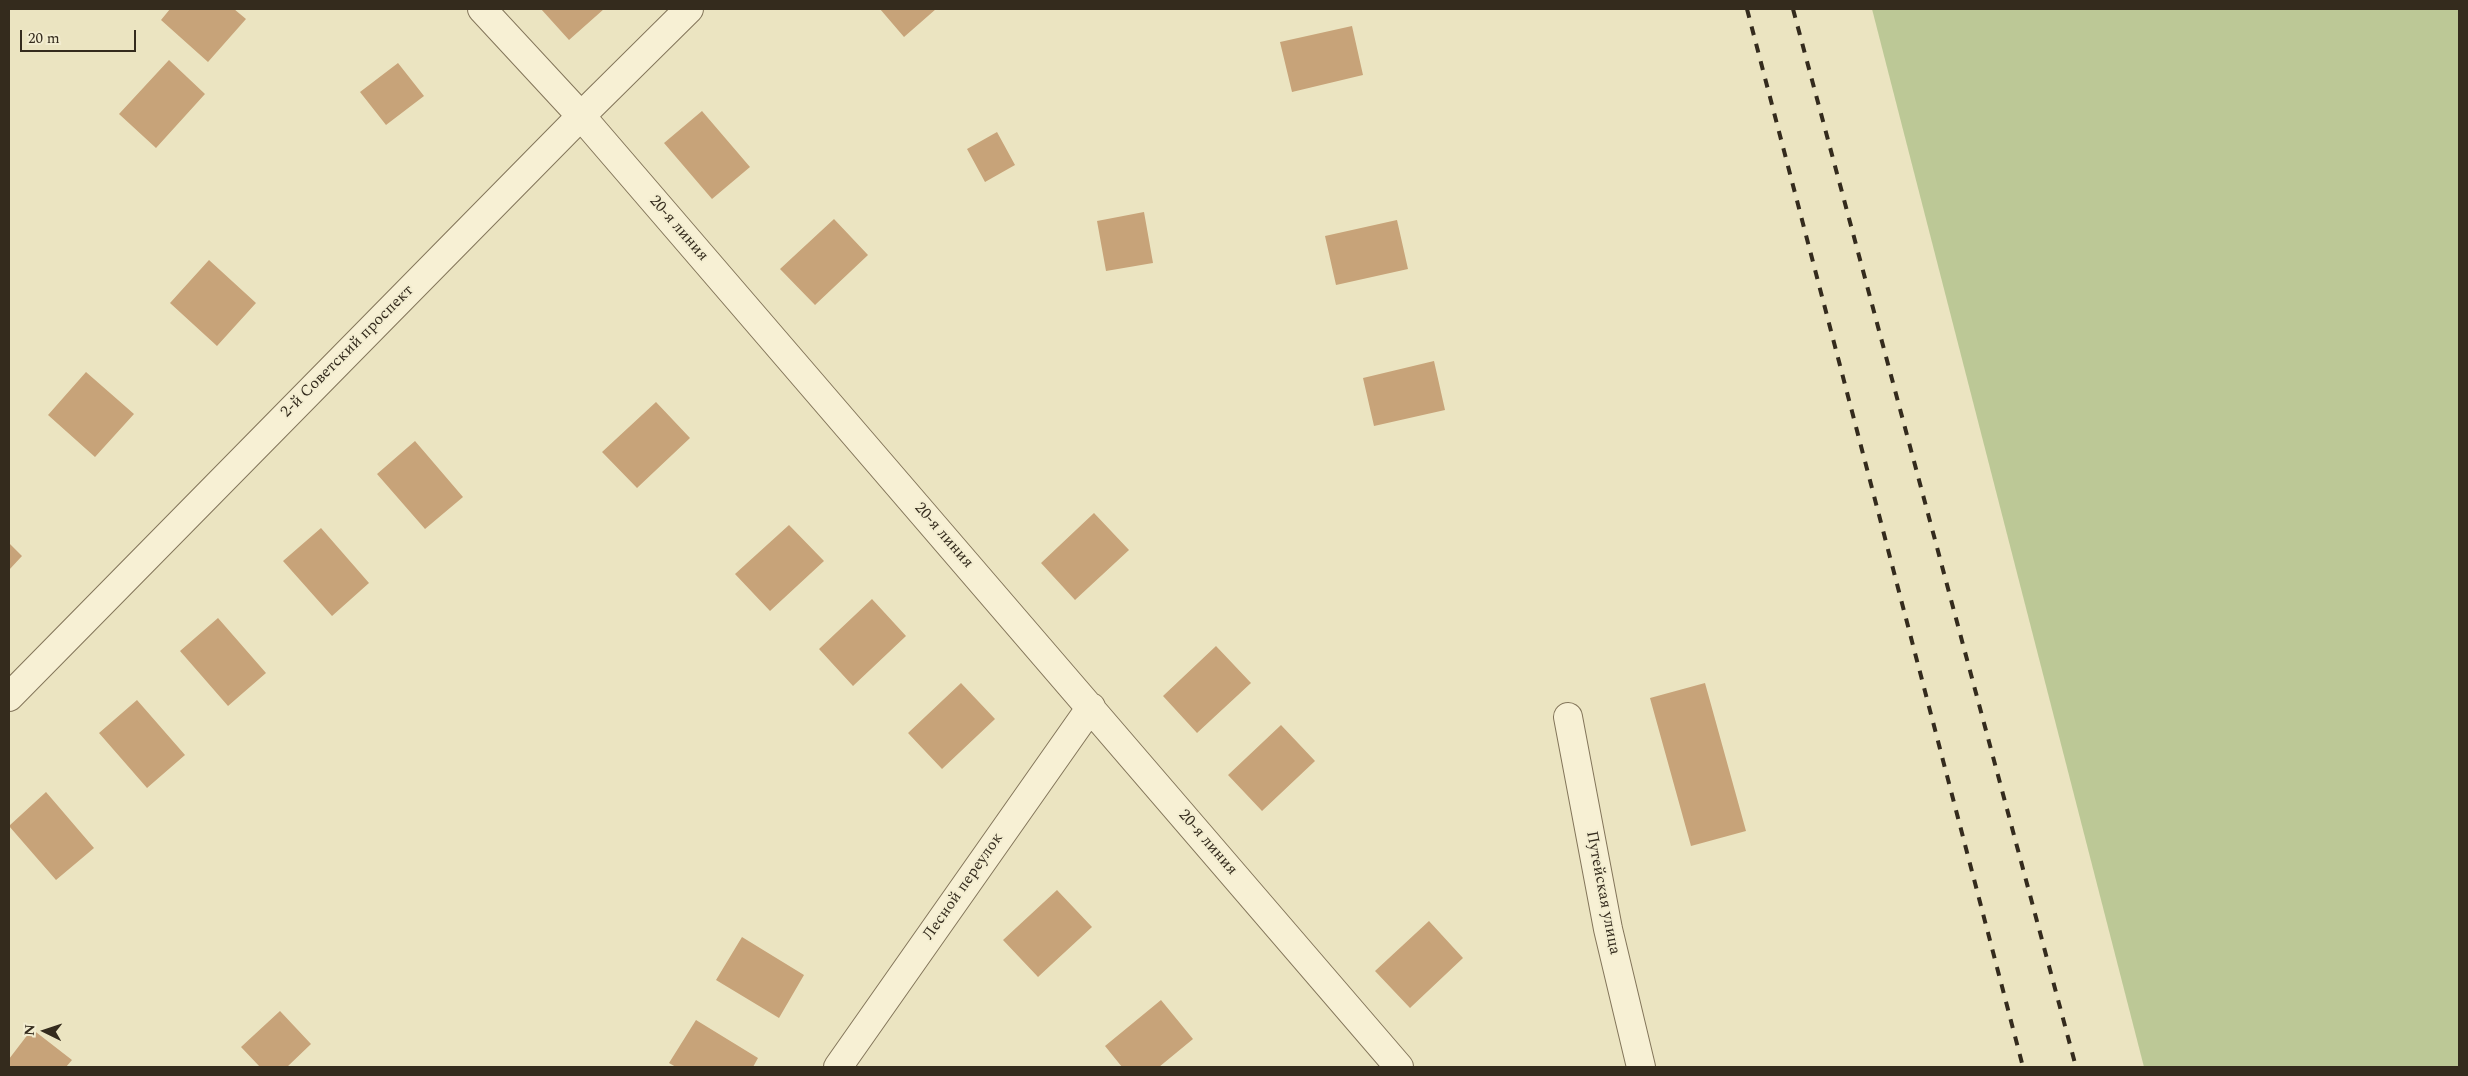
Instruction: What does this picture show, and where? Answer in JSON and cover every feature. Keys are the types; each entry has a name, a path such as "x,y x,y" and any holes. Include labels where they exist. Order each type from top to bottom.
{"street":[{"name":"20-я линия","path":"482,9 581,116 1091,707 1398,1067"},
{"name":"2-й Советский проспект","path":"9,697 581,116 689,9"},
{"name":"Лесной переулок","path":"838,1067 1091,707"},
{"name":"Путейская улица","path":"1568,717 1608,929 1641,1067"}],"green space":[{"path":"1872,9 2459,9 2459,1067 2144,1067"}],"building":[{"path":"170,9 234,9 246,19 208,62 161,20"},
{"path":"541,9 604,9 569,40"},
{"path":"880,9 936,9 904,37"},
{"path":"1352,26 1363,75 1292,92 1280,42"},
{"path":"169,60 205,94 156,148 119,114"},
{"path":"398,63 424,96 386,125 360,92"},
{"path":"702,111 750,167 712,199 664,143"},
{"path":"997,132 1015,165 985,182 967,149"},
{"path":"1144,212 1153,263 1106,271 1097,221"},
{"path":"834,219 868,255 815,305 780,269"},
{"path":"1397,220 1408,269 1336,285 1325,236"},
{"path":"209,260 256,303 217,346 170,303"},
{"path":"1434,361 1445,410 1374,426 1363,378"},
{"path":"86,372 134,414 95,457 48,415"},
{"path":"656,402 690,438 637,488 602,452"},
{"path":"415,441 463,497 425,529 377,474"},
{"path":"1094,513 1129,550 1075,600 1041,563"},
{"path":"789,525 824,561 770,611 735,574"},
{"path":"321,528 369,583 332,616 283,561"},
{"path":"9,543 22,556 9,570"},
{"path":"872,599 906,636 853,686 819,649"},
{"path":"218,618 266,673 228,706 180,651"},
{"path":"1216,646 1251,683 1197,733 1163,696"},
{"path":"961,683 995,719 942,769 908,733"},
{"path":"1705,683 1746,831 1691,846 1650,698"},
{"path":"137,700 185,755 147,788 99,733"},
{"path":"1281,725 1315,761 1262,811 1228,775"},
{"path":"46,792 94,848 56,880 9,826"},
{"path":"1057,890 1092,927 1038,977 1003,940"},
{"path":"1429,921 1463,958 1410,1008 1375,971"},
{"path":"742,937 804,975 779,1018 716,980"},
{"path":"1161,1000 1193,1039 1159,1067 1122,1067 1105,1046"},
{"path":"280,1011 311,1044 287,1067 260,1067 241,1047"},
{"path":"696,1020 758,1058 753,1067 676,1067 669,1063"},
{"path":"32,1029 72,1060 66,1067 9,1067 9,1059"}],"railway":[{"path":"1747,9 2023,1067"},
{"path":"1793,9 2076,1067"}]}
